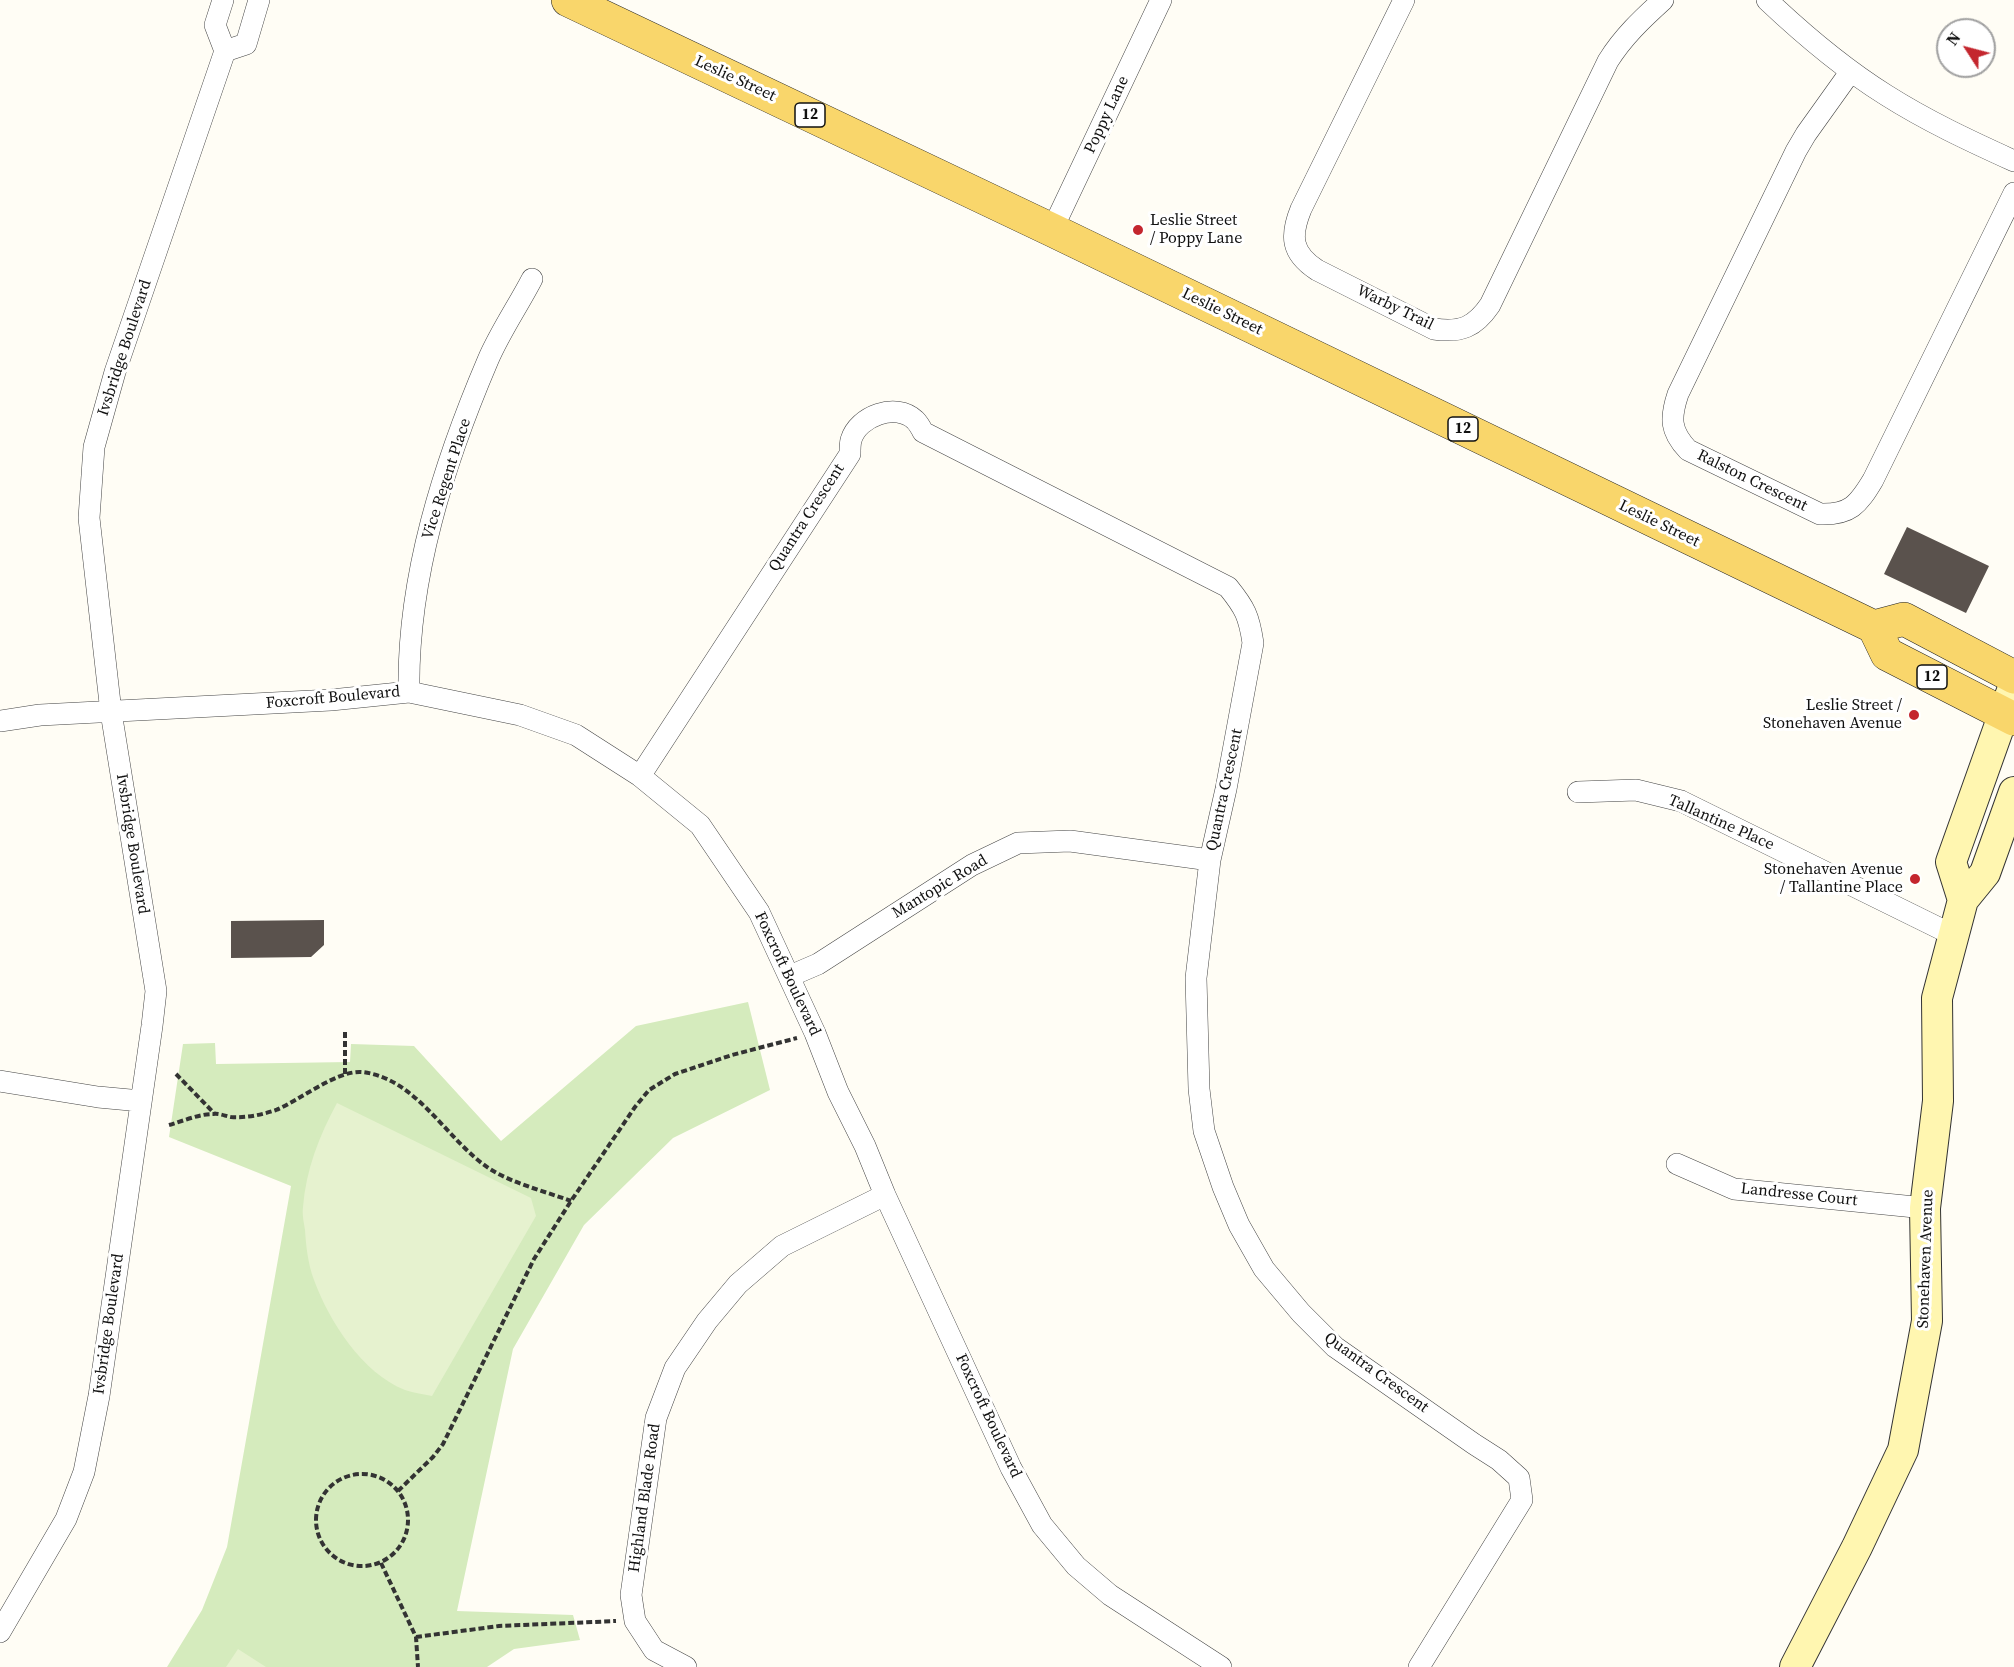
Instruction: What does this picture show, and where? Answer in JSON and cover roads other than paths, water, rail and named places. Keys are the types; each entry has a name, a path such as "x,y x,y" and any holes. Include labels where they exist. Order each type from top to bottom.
{"main road":[{"name":"Leslie Street","path":"568,0 1052,230 1874,627"},
{"name":"12","path":"2011,706 1887,654 1874,627 1904,619 2014,677"}],"street":[{"path":"223,0 215,25 225,51 246,44 259,0"},
{"name":"Poppy Lane","path":"1052,230 1161,0"},
{"name":"Warby Trail","path":"1404,0 1300,209 1293,238 1298,252 1306,263 1317,270 1434,329 1445,331 1470,326 1481,318 1495,294 1608,61 1632,29 1663,0"},
{"path":"1767,0 1813,43 1886,95 1962,137 2014,162"},
{"name":"Ivsbridge Boulevard","path":"0,1632 66,1519 84,1472 99,1396 156,991 111,712 90,518 94,447 115,372 225,51"},
{"name":"Ralston Crescent","path":"1851,71 1796,151 1678,394 1674,408 1674,430 1679,441 1688,450 1820,514 1835,515 1850,510 1862,499 1873,480 2014,193"},
{"name":"Vice Regent Place","path":"409,692 408,653 420,568 445,474 489,358 532,279"},
{"name":"Quantra Crescent","path":"640,776 850,454 851,440 858,428 869,418 884,413 899,413 914,419 923,432 1228,587 1243,606 1250,622 1253,643 1226,789 1210,860 1196,978 1199,1089 1204,1131 1239,1225 1264,1269 1301,1313 1335,1347 1500,1460 1519,1478 1522,1500 1419,1667"},
{"name":"Foxcroft Boulevard","path":"0,721 40,715 331,700 409,692 520,715 576,735 640,776 700,825 759,912 790,976 838,1092 865,1146 885,1195 1011,1468 1042,1525 1076,1566 1110,1595 1221,1667"},
{"path":"1963,900 1951,862 2011,706"},
{"name":"Tallantine Place","path":"1578,792 1636,790 1681,801 1953,935"},
{"name":"Stonehaven Avenue","path":"1802,1664 1903,1450 1927,1320 1925,1208 1938,1101 1937,998 1963,900 1985,873 2014,792"},
{"name":"Mantopic Road","path":"790,976 818,964 972,865 1018,843 1070,841 1210,860"},
{"path":"0,1081 98,1097 141,1101"},
{"name":"Landresse Court","path":"1677,1164 1734,1189 1925,1208"},
{"name":"Highland Blade Road","path":"686,1667 654,1650 635,1621 631,1595 656,1418 675,1368 707,1321 738,1284 782,1246 885,1195"}],"place":[{"name":"Leslie Street / Poppy Lane","path":"1138,230"},
{"name":"Leslie Street / Stonehaven Avenue","path":"1914,715"},
{"name":"Stonehaven Avenue / Tallantine Place","path":"1915,879"}]}
